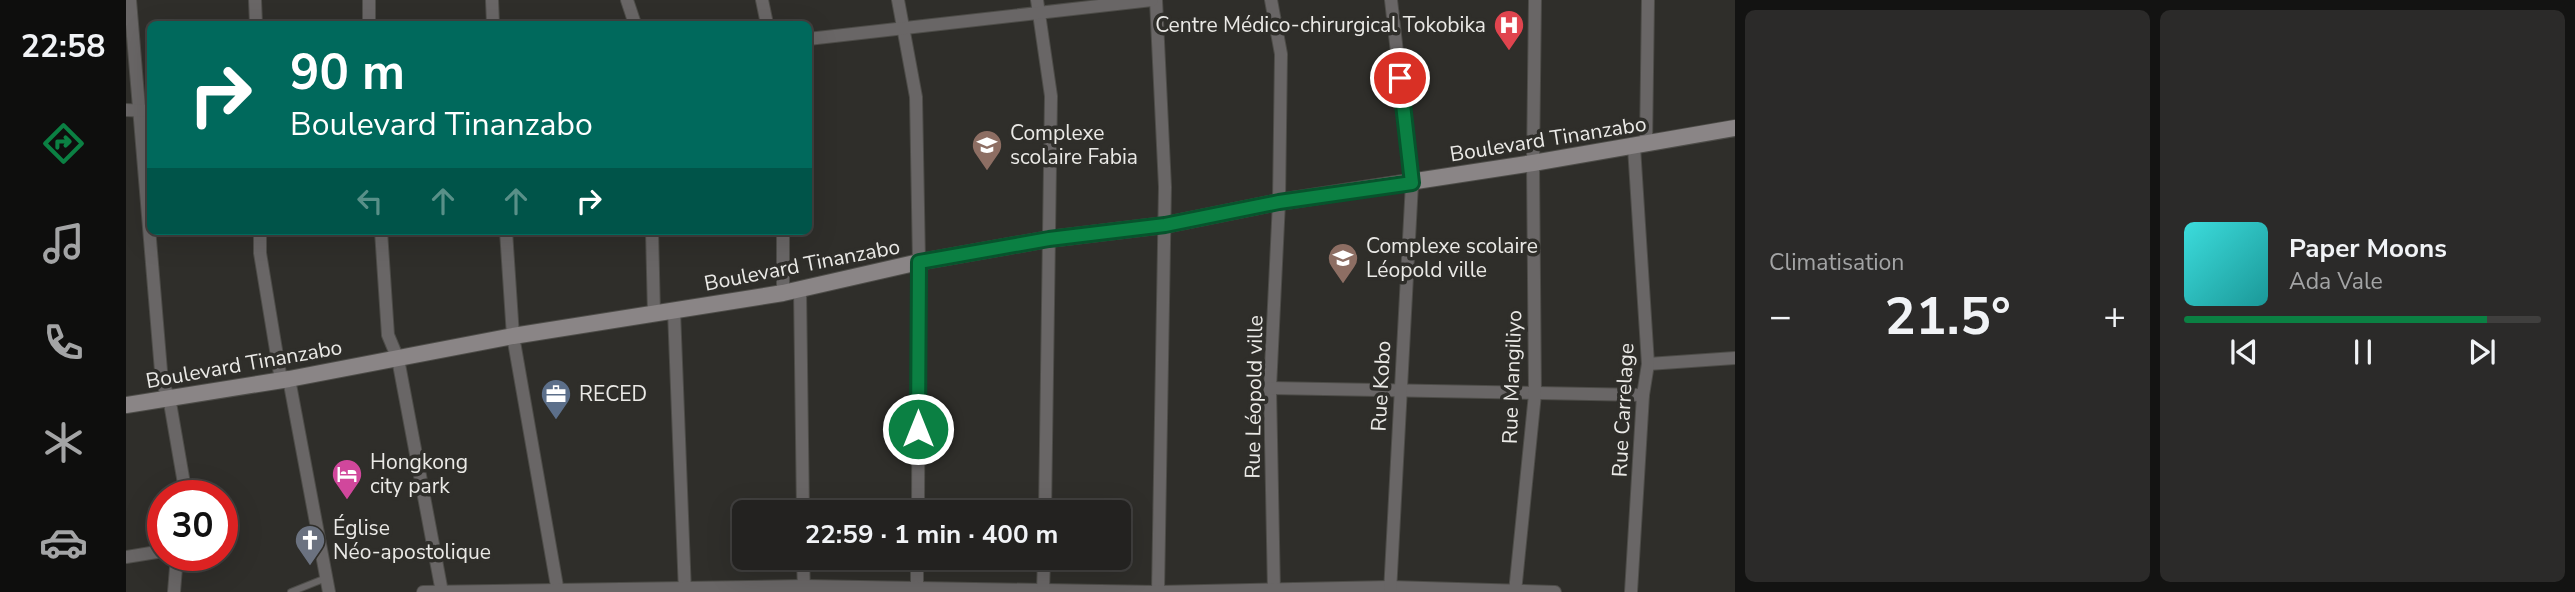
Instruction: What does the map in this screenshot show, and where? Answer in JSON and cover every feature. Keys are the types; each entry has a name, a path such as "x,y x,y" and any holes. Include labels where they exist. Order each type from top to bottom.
{"street":[{"path":"130,0 147,212"},
{"path":"255,0 256,21"},
{"path":"369,0 369,21"},
{"path":"492,0 493,21"},
{"path":"627,0 634,21"},
{"path":"762,0 766,21"},
{"path":"898,0 916,97 919,262 918,500"},
{"path":"812,38 1038,6 1154,0 1165,225 1158,592"},
{"name":"Rue Léopold ville","path":"1272,0 1281,54 1279,202 1270,388 1274,592"},
{"name":"Rue Kobo","path":"1390,590 1412,183 1391,0"},
{"name":"Rue Mangiliyo","path":"1515,591 1535,394 1535,0"},
{"name":"Rue Carrelage","path":"1631,592 1643,395 1648,364 1640,146 1648,0"},
{"path":"1038,6 1051,96 1045,500"},
{"name":"Boulevard Tinanzabo","path":"126,405 398,359 513,336 783,293 919,262 1049,239 1165,225 1279,202 1640,146 1735,128"},
{"path":"149,235 162,383 169,397 183,480"},
{"path":"260,235 260,253 328,592"},
{"path":"381,235 388,335 398,359 442,591"},
{"path":"506,235 513,336 558,591"},
{"path":"652,235 654,314"},
{"path":"783,235 783,293"},
{"path":"800,289 803,500"},
{"path":"674,311 685,590"},
{"path":"1648,364 1735,358"},
{"path":"1270,388 1643,395"},
{"path":"126,557 147,554"},
{"path":"803,570 804,589"},
{"path":"917,570 917,589"},
{"path":"1043,591 1044,570"},
{"path":"174,592 176,571"},
{"path":"423,592 804,589 1555,592"}],"lane":[{"path":"291,592 326,578"}],"place":[{"name":"Centre Médico-chirurgical Tokobika","path":"1509,52"},
{"name":"Complexe scolaire Fabia","path":"987,172"},
{"name":"Complexe scolaire Léopold ville","path":"1343,285"},
{"name":"RECED","path":"556,421"},
{"name":"Hongkong city park","path":"347,501"},
{"name":"Église Néo-apostolique","path":"310,567"}],"route":[{"path":"918,429 919,262 1049,239 1165,225 1279,202 1412,183 1400,78"}]}
